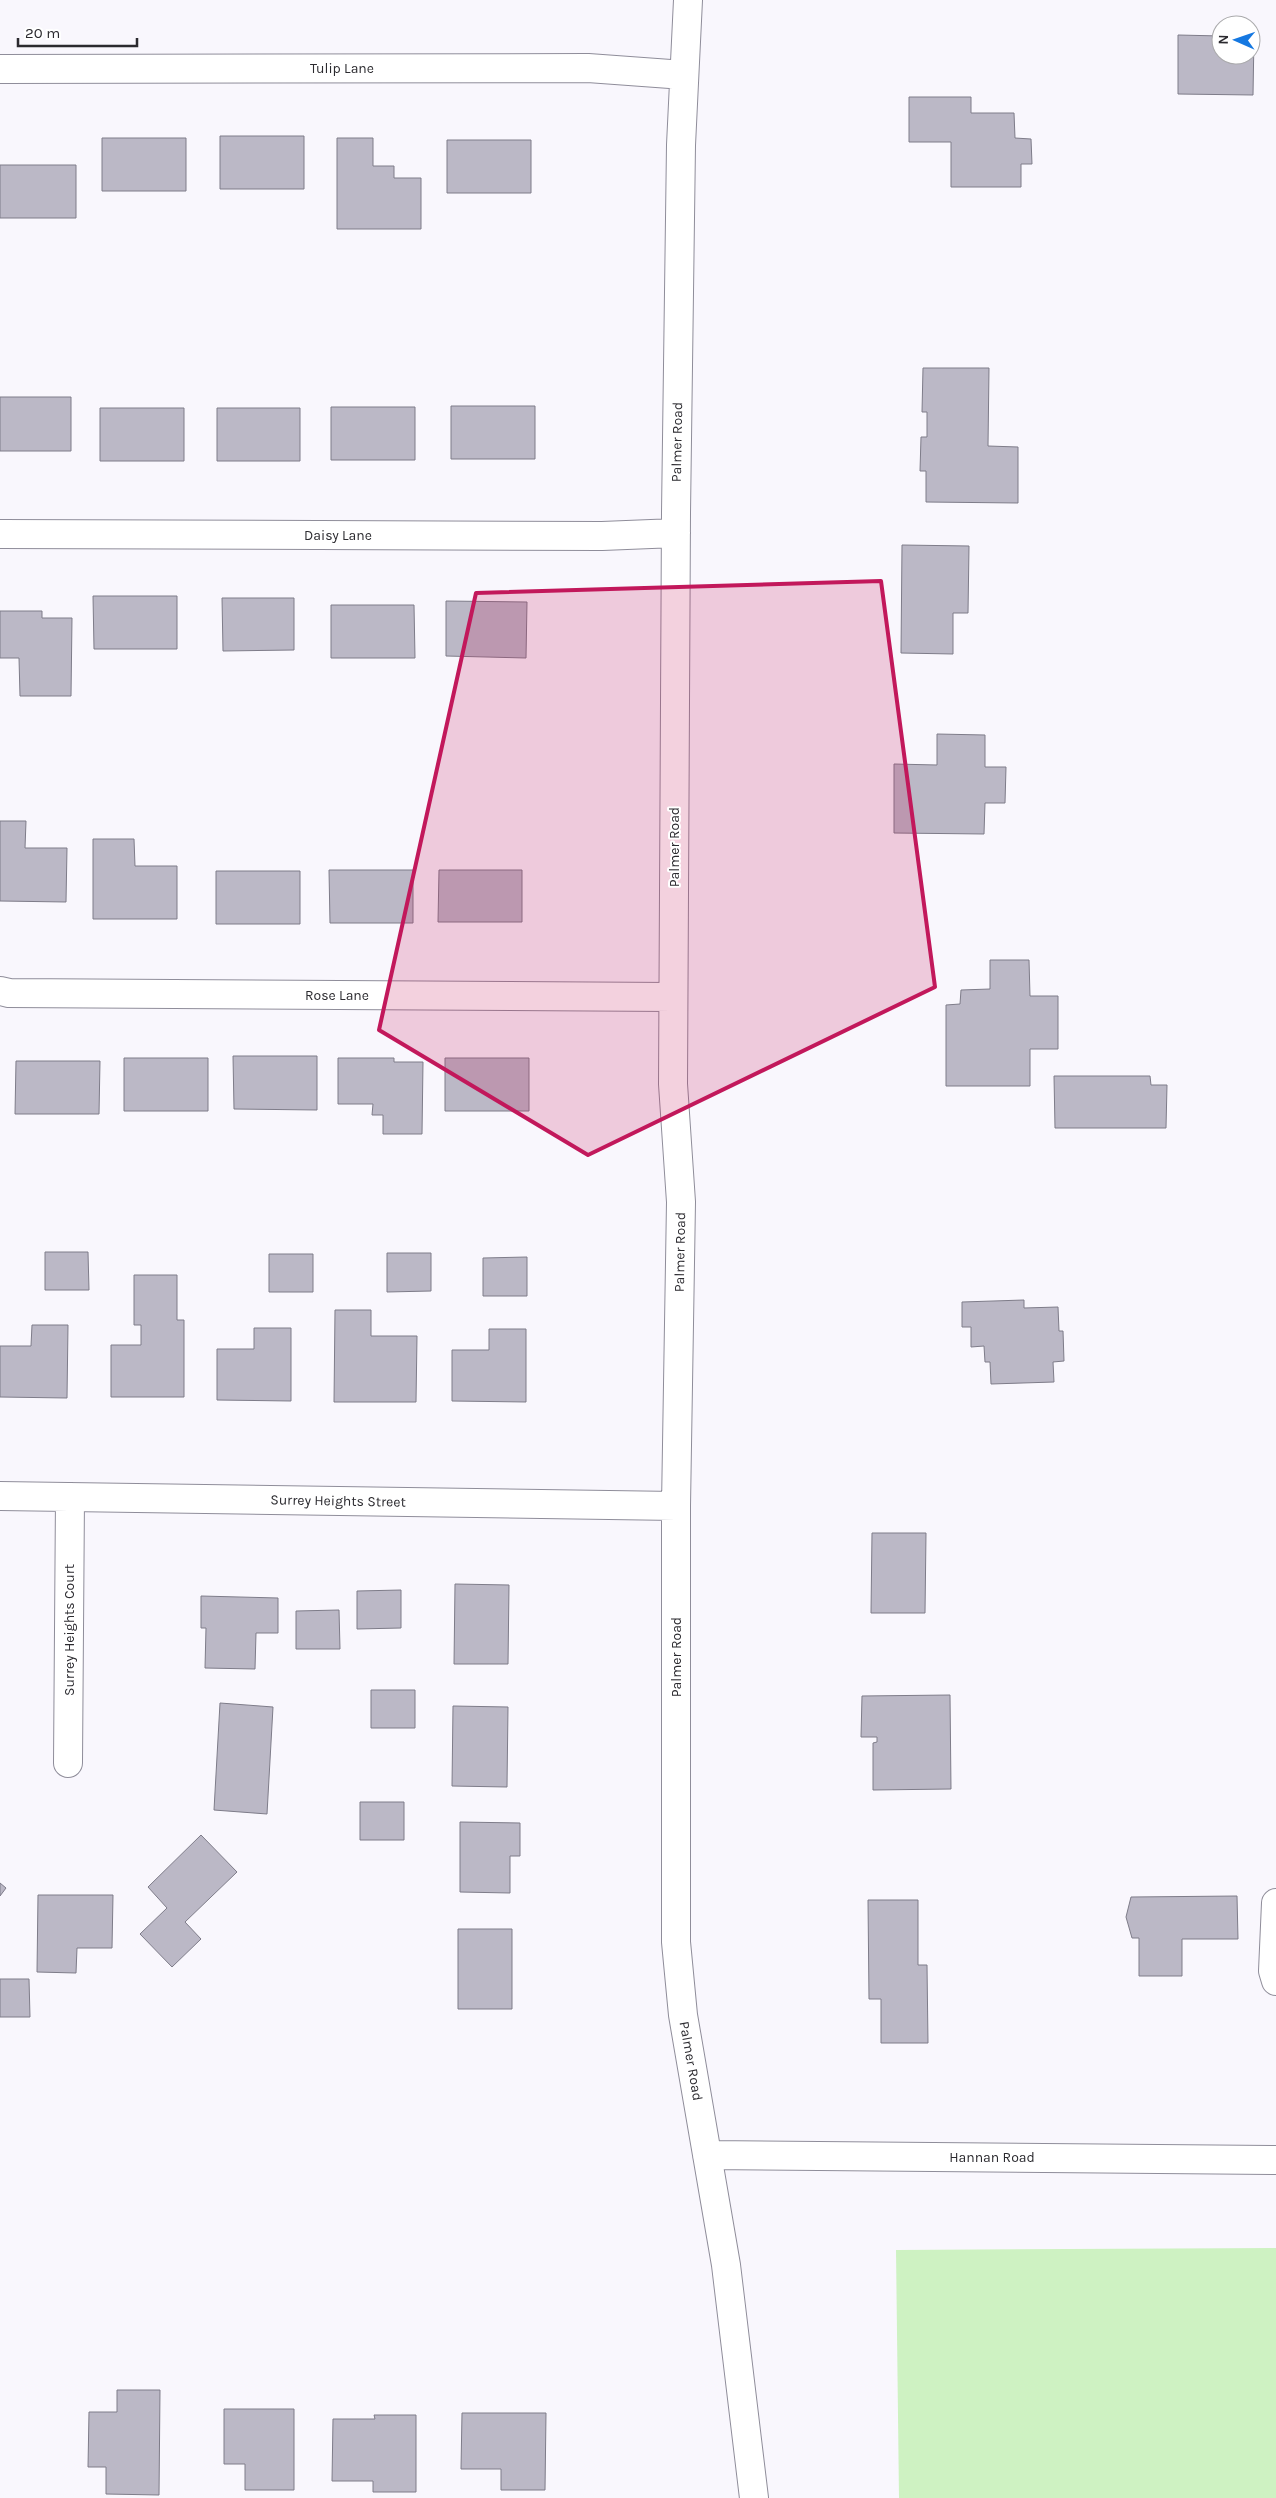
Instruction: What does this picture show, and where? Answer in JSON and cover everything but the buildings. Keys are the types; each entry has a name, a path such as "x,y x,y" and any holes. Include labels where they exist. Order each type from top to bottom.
{"street":[{"name":"Palmer Road","path":"688,0 681,145 673,997 673,1084 681,1202 676,1506 676,1942 683,2015 727,2273 754,2498"},
{"name":"Tulip Lane","path":"0,70 588,68 684,75"},
{"name":"Daisy Lane","path":"0,534 602,536 676,533"},
{"name":"Rose Lane","path":"0,991 18,993 673,997"},
{"name":"Surrey Heights Street","path":"0,1496 676,1506"},
{"name":"Surrey Heights Court","path":"68,1763 70,1496"},
{"path":"1276,1903 1273,1971 1276,1981"},
{"name":"Hannan Road","path":"707,2155 1276,2160"}],"highlighted area":[{"path":"881,581 935,987 588,1155 379,1030 476,593"}],"green space":[{"path":"1276,2248 1276,2498 899,2498 896,2250"}]}
